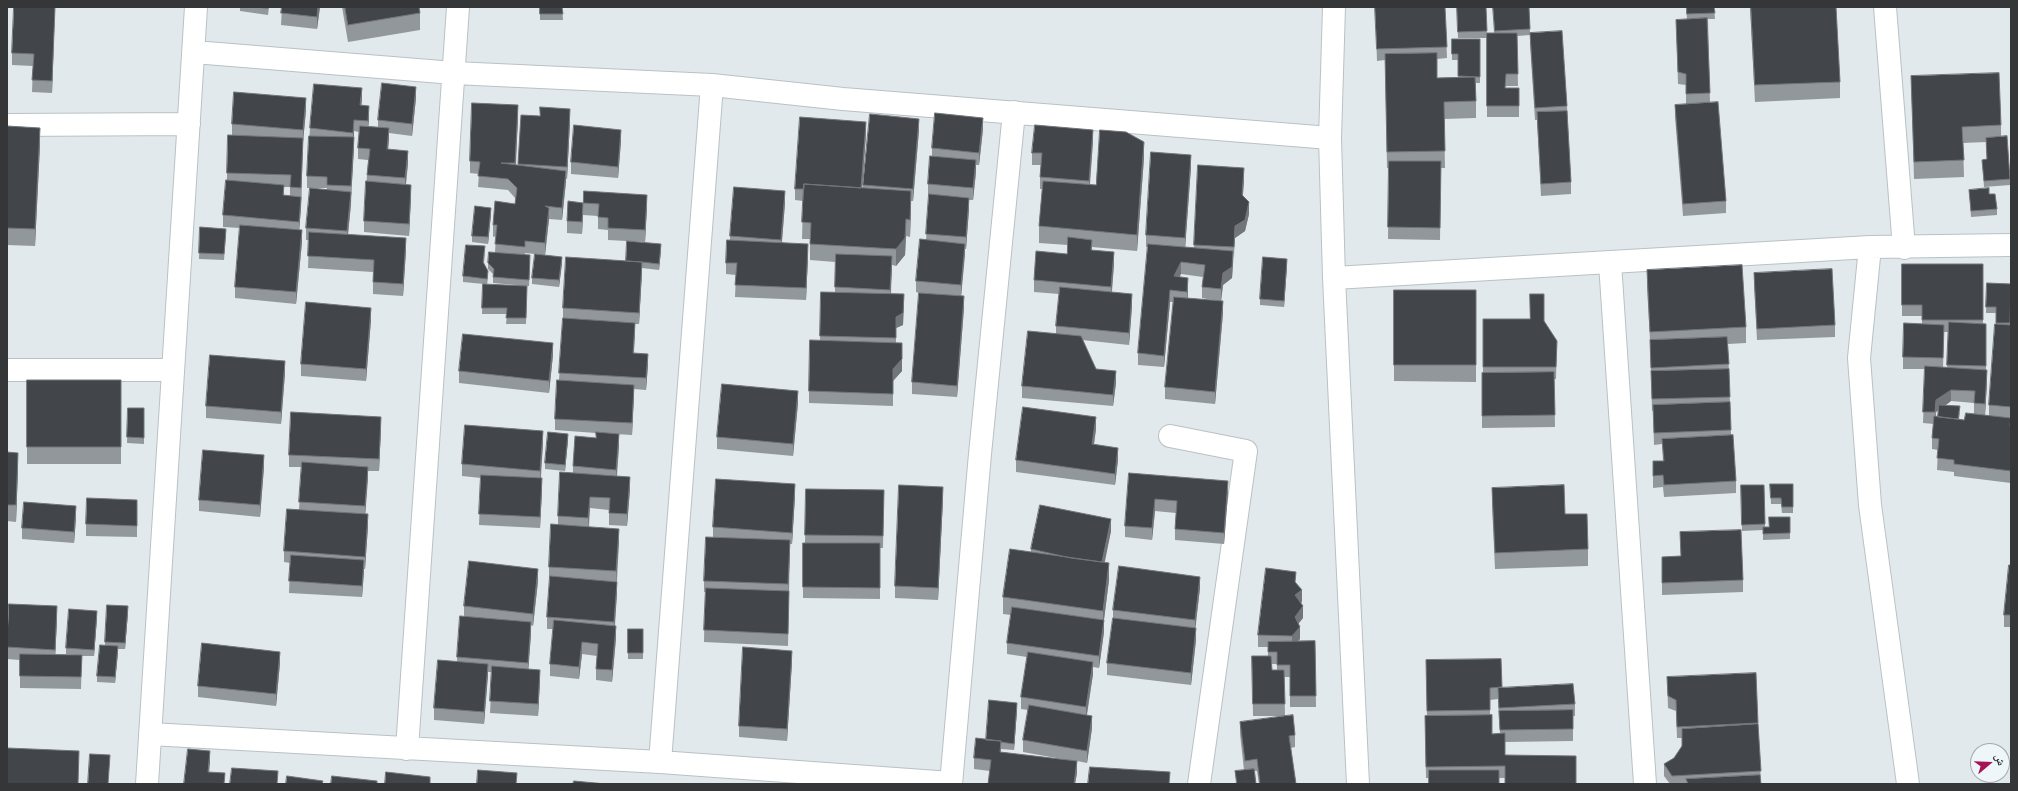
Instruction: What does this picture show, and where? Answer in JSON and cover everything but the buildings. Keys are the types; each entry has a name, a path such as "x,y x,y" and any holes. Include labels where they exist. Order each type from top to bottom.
{"street":[{"path":"147,784 196,7"},
{"path":"408,749 458,7"},
{"path":"1334,7 1330,138 1334,278 1358,784"},
{"path":"1885,7 1904,248"},
{"path":"194,52 454,73 712,84 843,99 1330,138"},
{"path":"660,762 712,84"},
{"path":"150,734 660,762 951,783 980,454 1014,112"},
{"path":"7,125 189,124"},
{"path":"1334,278 1870,247 1904,248 2011,245"},
{"path":"1870,247 1859,358 1870,505 1908,784"},
{"path":"1610,263 1645,784"},
{"path":"7,370 173,370"},
{"path":"1170,436 1246,451 1199,784"}]}
